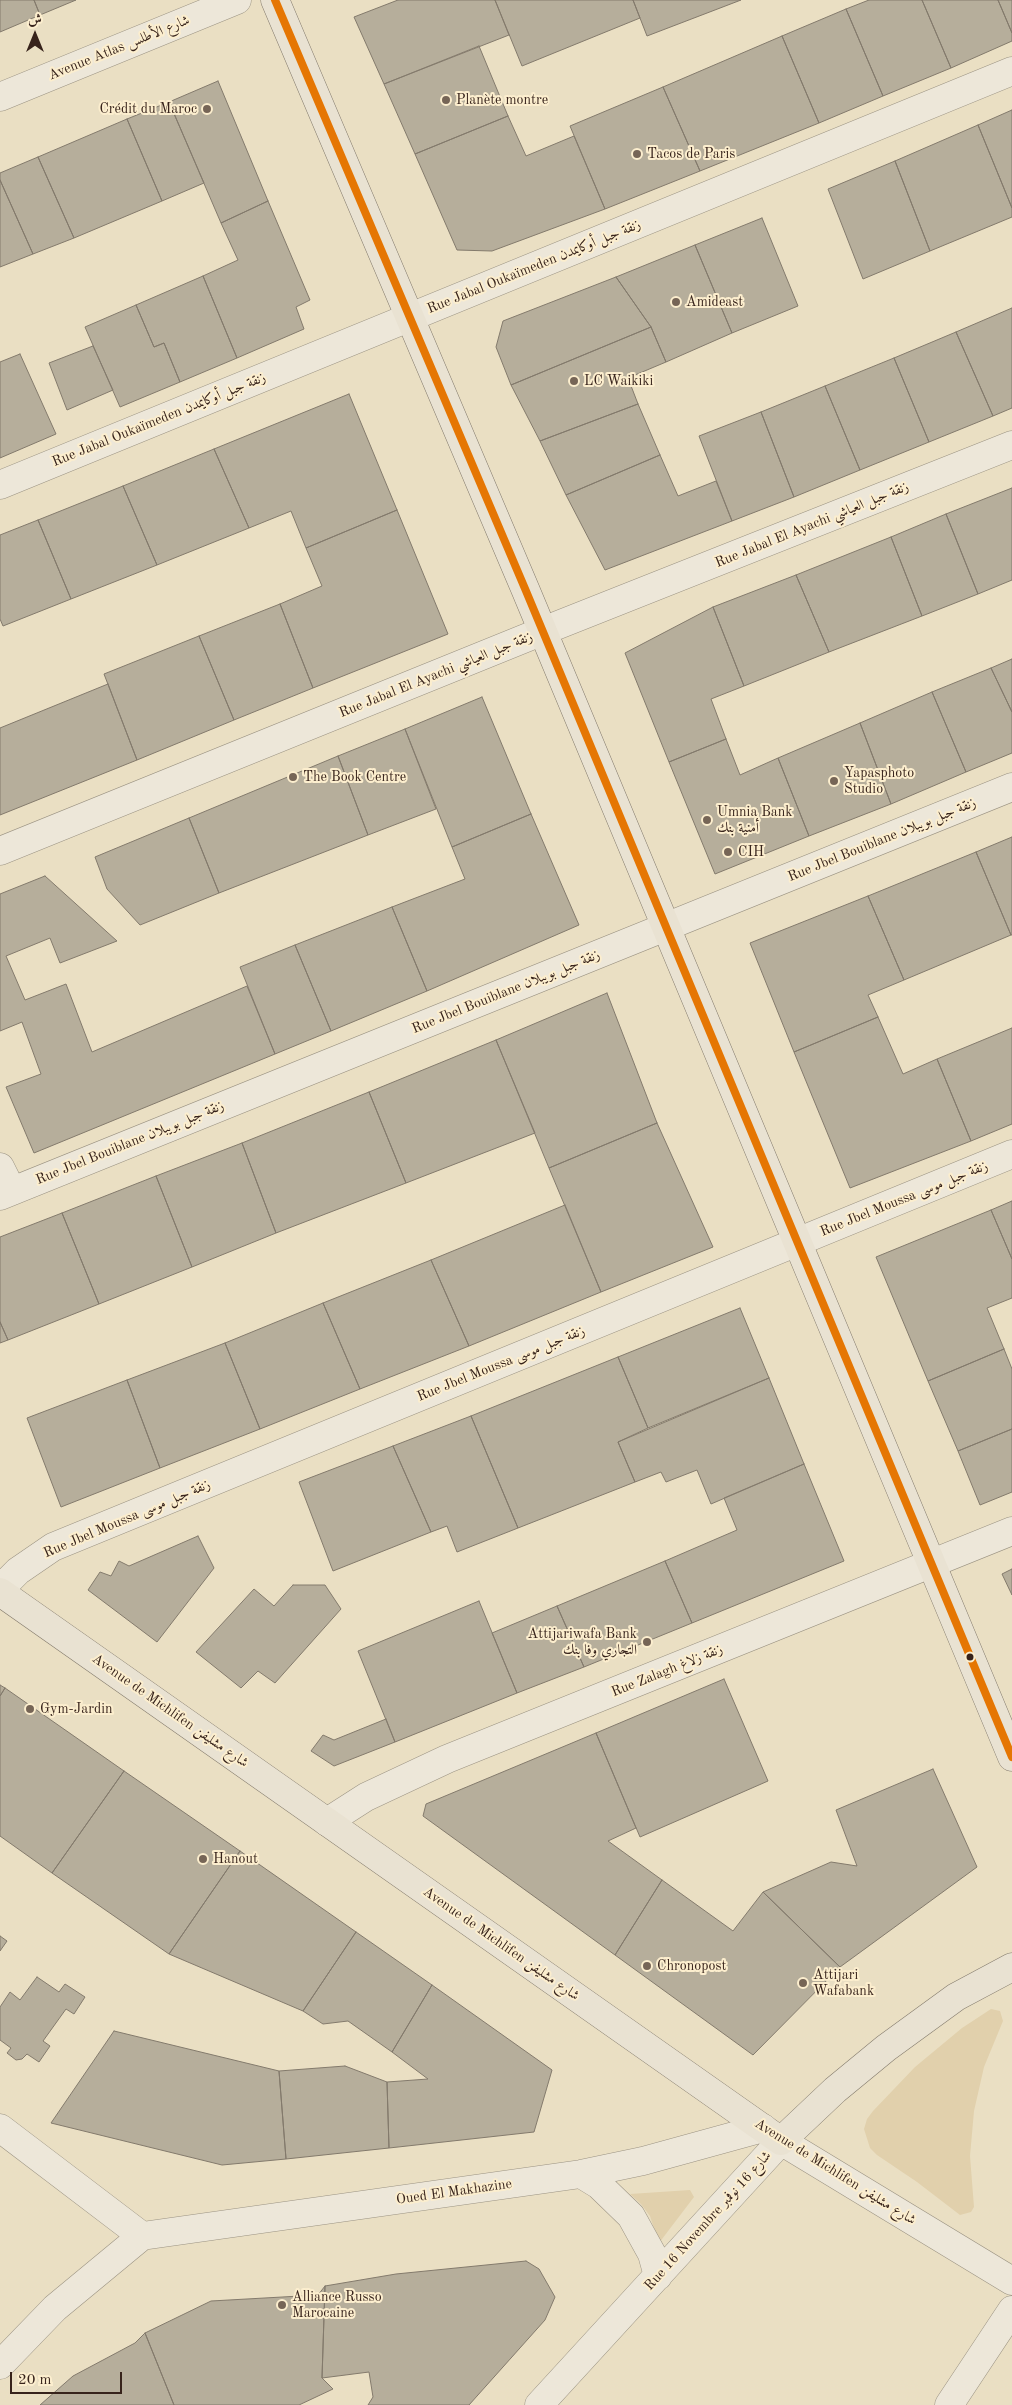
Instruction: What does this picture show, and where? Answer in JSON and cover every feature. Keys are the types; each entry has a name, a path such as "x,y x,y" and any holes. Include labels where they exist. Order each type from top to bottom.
{"main road":[{"path":"275,0 543,631 1012,1757"},
{"name":"Avenue de Michlifen شارع مشليفن","path":"0,1590 772,2134"},
{"name":"Rue 16 Novembre شارع 16 نوفمبر","path":"772,2134 835,2090 886,2048 956,1997 1012,1967"}],"street":[{"name":"Avenue Atlas شارع الأطلس","path":"0,97 237,0"},
{"name":"Rue Jabal Oukaïmeden زنقة جبل أوكايمدن","path":"0,485 1012,71"},
{"name":"Rue Jabal El Ayachi زنقة جبل العياشي","path":"0,851 543,631 1012,445"},
{"name":"Rue Jbel Bouiblane زنقة جبل بويبلان","path":"4,1185 666,927 1012,787"},
{"name":"Rue Jbel Moussa زنقة جبل موسى","path":"0,1590 18,1571 53,1548 1012,1154"},
{"name":"Rue Zalagh زنقة زلاغ","path":"327,1822 366,1797 447,1759 1012,1531"},
{"path":"0,2128 142,2236 55,2308 0,2365"},
{"name":"Oued El Makhazine","path":"142,2236 581,2174 772,2134"},
{"name":"Rue 16 Novembre شارع 16 نوفمبر","path":"539,2405 658,2276 772,2134"},
{"name":"Avenue de Michlifen شارع مشليفن","path":"772,2134 1012,2280"},
{"path":"581,2174 599,2186 631,2216 652,2254 658,2276"},
{"path":"949,2405 1012,2310"}],"shaded area":[{"path":"991,2009 1000,2011 1003,2021 984,2067 974,2111 970,2156 974,2207 971,2212 960,2215 917,2182 877,2155 870,2148 864,2129 867,2119 873,2111 915,2067 962,2028"},
{"path":"690,2190 694,2197 659,2243 650,2216 630,2194"}],"building":[{"path":"0,0 34,0 40,15 0,32"},
{"path":"34,0 76,0 40,15"},
{"path":"398,0 495,0 509,35 384,84 354,17"},
{"path":"495,0 633,0 640,18 522,66"},
{"path":"633,0 741,0 647,36"},
{"path":"869,0 922,0 951,68 883,96 846,9"},
{"path":"922,0 998,0 1012,33 1012,41 951,68"},
{"path":"998,0 1012,0 1012,33"},
{"path":"846,9 883,96 819,123 782,36"},
{"path":"782,36 819,123 700,171 663,87"},
{"name":"Planète montre","path":"479,46 508,116 415,154 384,84"},
{"path":"218,81 268,201 221,223 169,102"},
{"name":"Tacos de Paris","path":"663,87 700,171 605,209 570,126"},
{"path":"169,102 204,183 162,201 127,119"},
{"path":"1012,110 1012,208 978,125"},
{"path":"508,116 526,156 574,136 605,209 492,251 457,250 415,154"},
{"path":"127,119 162,201 74,238 38,157"},
{"path":"978,125 1012,208 1012,217 930,251 895,161"},
{"path":"38,157 74,238 33,254 0,180 0,173"},
{"path":"895,161 930,251 863,279 828,189"},
{"path":"0,180 33,254 0,267"},
{"path":"268,201 310,300 296,307 304,329 237,358 203,276 238,260 221,223"},
{"path":"762,218 798,306 732,333 695,245"},
{"name":"Amideast","path":"695,245 732,333 666,362 651,327 616,277"},
{"path":"203,276 237,358 180,382 164,343 154,347 136,305"},
{"path":"616,277 651,327 511,385 496,347 503,321"},
{"path":"136,305 154,347 164,343 180,382 120,407 85,327"},
{"path":"1012,308 1012,408 993,416 956,332"},
{"name":"LC Waikiki","path":"651,327 666,362 628,378 638,404 540,441 511,385"},
{"path":"956,332 993,416 929,442 894,358"},
{"path":"93,346 113,390 67,410 49,363"},
{"path":"20,354 56,434 0,458 0,362"},
{"path":"894,358 929,442 860,470 825,386"},
{"path":"825,386 860,470 794,497 761,412"},
{"path":"349,394 397,510 306,548 291,511 249,528 214,449"},
{"path":"638,404 660,455 566,495 540,441"},
{"path":"761,412 794,497 732,521 699,436"},
{"path":"214,449 249,528 157,565 123,486"},
{"path":"660,455 678,496 716,481 732,521 605,570 566,495"},
{"path":"123,486 157,565 71,599 38,520"},
{"path":"1012,488 1012,580 978,594 946,514"},
{"path":"397,510 448,634 313,688 280,604 322,586 306,548"},
{"path":"946,514 978,594 922,616 891,537"},
{"path":"38,520 71,599 3,626 0,619 0,535"},
{"path":"891,537 922,616 829,652 796,575"},
{"path":"796,575 829,652 744,686 713,607"},
{"path":"280,604 313,688 234,720 199,636"},
{"path":"713,607 744,686 711,699 726,739 669,762 625,653"},
{"path":"199,636 234,720 137,760 104,674"},
{"path":"1012,659 1012,712 991,668"},
{"path":"991,668 1012,712 1012,753 966,772 932,692"},
{"path":"108,684 137,760 0,815 0,728"},
{"path":"932,692 966,772 891,804 860,723"},
{"path":"482,697 531,814 452,847 405,729"},
{"name":"Yapasphoto Studio","path":"860,723 891,804 809,836 778,758"},
{"path":"405,729 436,809 368,835 338,756"},
{"path":"726,739 740,775 778,758 809,836 715,874 669,762"},
{"path":"338,756 368,835 219,893 189,818"},
{"path":"531,814 579,925 427,991 392,907 465,879 452,847"},
{"path":"189,818 219,893 140,925 107,889 95,857"},
{"path":"1012,837 1012,935 1011,935 976,852"},
{"path":"976,852 1011,935 904,980 868,896"},
{"path":"45,876 117,941 60,963 50,938 6,956 25,1000 66,984 92,1052 247,986 275,1054 34,1153 6,1087 41,1074 22,1022 0,1031 0,894"},
{"path":"868,896 904,980 868,995 878,1017 794,1052 750,943"},
{"path":"392,907 427,991 331,1031 295,945"},
{"path":"295,945 331,1031 275,1054 240,967"},
{"path":"607,993 657,1123 549,1168 496,1040"},
{"path":"878,1017 903,1074 937,1059 971,1141 850,1188 794,1052"},
{"path":"1012,1028 1012,1124 971,1141 937,1059"},
{"path":"496,1040 535,1133 406,1183 369,1092"},
{"path":"369,1092 406,1183 276,1233 242,1143"},
{"path":"657,1123 713,1247 601,1292 549,1168"},
{"path":"242,1143 276,1233 192,1267 156,1176"},
{"path":"156,1176 192,1267 99,1304 62,1213"},
{"path":"1012,1201 1012,1259 991,1210"},
{"path":"565,1205 601,1292 469,1346 431,1260"},
{"path":"991,1210 1012,1259 1012,1298 987,1308 1004,1349 928,1381 876,1257"},
{"path":"62,1213 99,1304 8,1340 0,1322 0,1237"},
{"path":"431,1260 469,1346 360,1389 323,1303"},
{"path":"323,1303 360,1389 260,1429 225,1343"},
{"path":"740,1308 769,1378 648,1428 618,1357"},
{"path":"0,1322 8,1340 0,1343"},
{"path":"225,1343 260,1429 160,1468 127,1380"},
{"path":"1004,1349 1012,1369 1012,1429 958,1451 928,1381"},
{"path":"618,1357 648,1428 618,1442 635,1482 518,1528 471,1416"},
{"path":"769,1378 804,1464 711,1504 697,1470 666,1482 661,1472 635,1482 618,1442"},
{"path":"127,1380 160,1468 61,1507 27,1418"},
{"path":"471,1416 518,1528 457,1552 447,1526 431,1532 393,1446"},
{"path":"1012,1429 1012,1492 980,1505 958,1451"},
{"path":"393,1446 431,1532 333,1571 299,1482"},
{"path":"804,1464 844,1561 692,1623 665,1561 737,1530 724,1498"},
{"path":"198,1536 214,1568 157,1642 88,1590 100,1572 111,1576 119,1561 129,1566"},
{"path":"665,1561 692,1623 584,1667 557,1606"},
{"path":"1012,1569 1012,1595 1002,1574"},
{"path":"293,1585 325,1585 341,1609 275,1683 258,1671 241,1688 196,1652 254,1589 274,1606"},
{"path":"479,1601 517,1693 395,1742 358,1651"},
{"path":"557,1606 584,1667 517,1693 492,1633"},
{"path":"724,1679 768,1781 640,1837 596,1733"},
{"path":"0,1685 5,1688 0,1696"},
{"path":"5,1688 124,1771 52,1873 0,1836 0,1696"},
{"path":"386,1719 395,1742 334,1766 311,1751 323,1735 334,1740"},
{"path":"596,1733 636,1828 608,1841 662,1880 615,1955 423,1816 426,1804"},
{"path":"933,1769 977,1867 840,1967 763,1892 831,1862 857,1866 836,1810"},
{"path":"124,1771 240,1851 169,1954 52,1873"},
{"path":"240,1851 356,1932 303,2011 169,1954"},
{"path":"662,1880 733,1931 763,1892 840,1967 753,2055 615,1955"},
{"path":"356,1932 432,1985 392,2052 348,2021 323,2024 303,2011"},
{"path":"0,1936 7,1941 0,1951"},
{"path":"37,1977 59,1992 65,1984 85,1997 74,2014 66,2009 43,2041 50,2046 39,2062 27,2054 22,2059 16,2060 7,2053 11,2048 0,2040 0,2007 10,1992 20,2000"},
{"path":"432,1985 552,2070 534,2132 389,2148 387,2082 428,2079 392,2052"},
{"path":"114,2031 279,2071 286,2159 222,2165 51,2123"},
{"path":"345,2066 387,2082 389,2148 286,2159 279,2071"},
{"path":"526,2261 539,2269 555,2297 545,2320 469,2405 368,2405 373,2397 369,2372 322,2378 325,2286 396,2274"},
{"path":"325,2286 322,2378 333,2389 299,2405 174,2405 145,2333 211,2301 318,2295"},
{"path":"145,2333 174,2405 40,2405 73,2376 135,2343"}],"transit line":[{"path":"275,0 526,591 1012,1757"}],"place":[{"name":"Planète montre","path":"446,100"},
{"name":"Crédit du Maroc","path":"207,109"},
{"name":"Tacos de Paris","path":"637,154"},
{"name":"Amideast","path":"676,302"},
{"name":"LC Waikiki","path":"574,381"},
{"name":"The Book Centre","path":"293,777"},
{"name":"Yapasphoto Studio","path":"834,781"},
{"name":"Umnia Bank أمنية بنك","path":"707,820"},
{"name":"CIH","path":"728,852"},
{"name":"Attijariwafa Bank التجاري وفا بنك","path":"647,1642"},
{"name":"Gym-Jardin","path":"30,1709"},
{"name":"Hanout","path":"203,1859"},
{"name":"Chronopost","path":"647,1966"},
{"name":"Attijari Wafabank","path":"803,1983"},
{"name":"Alliance Russo Marocaine","path":"282,2305"}]}
